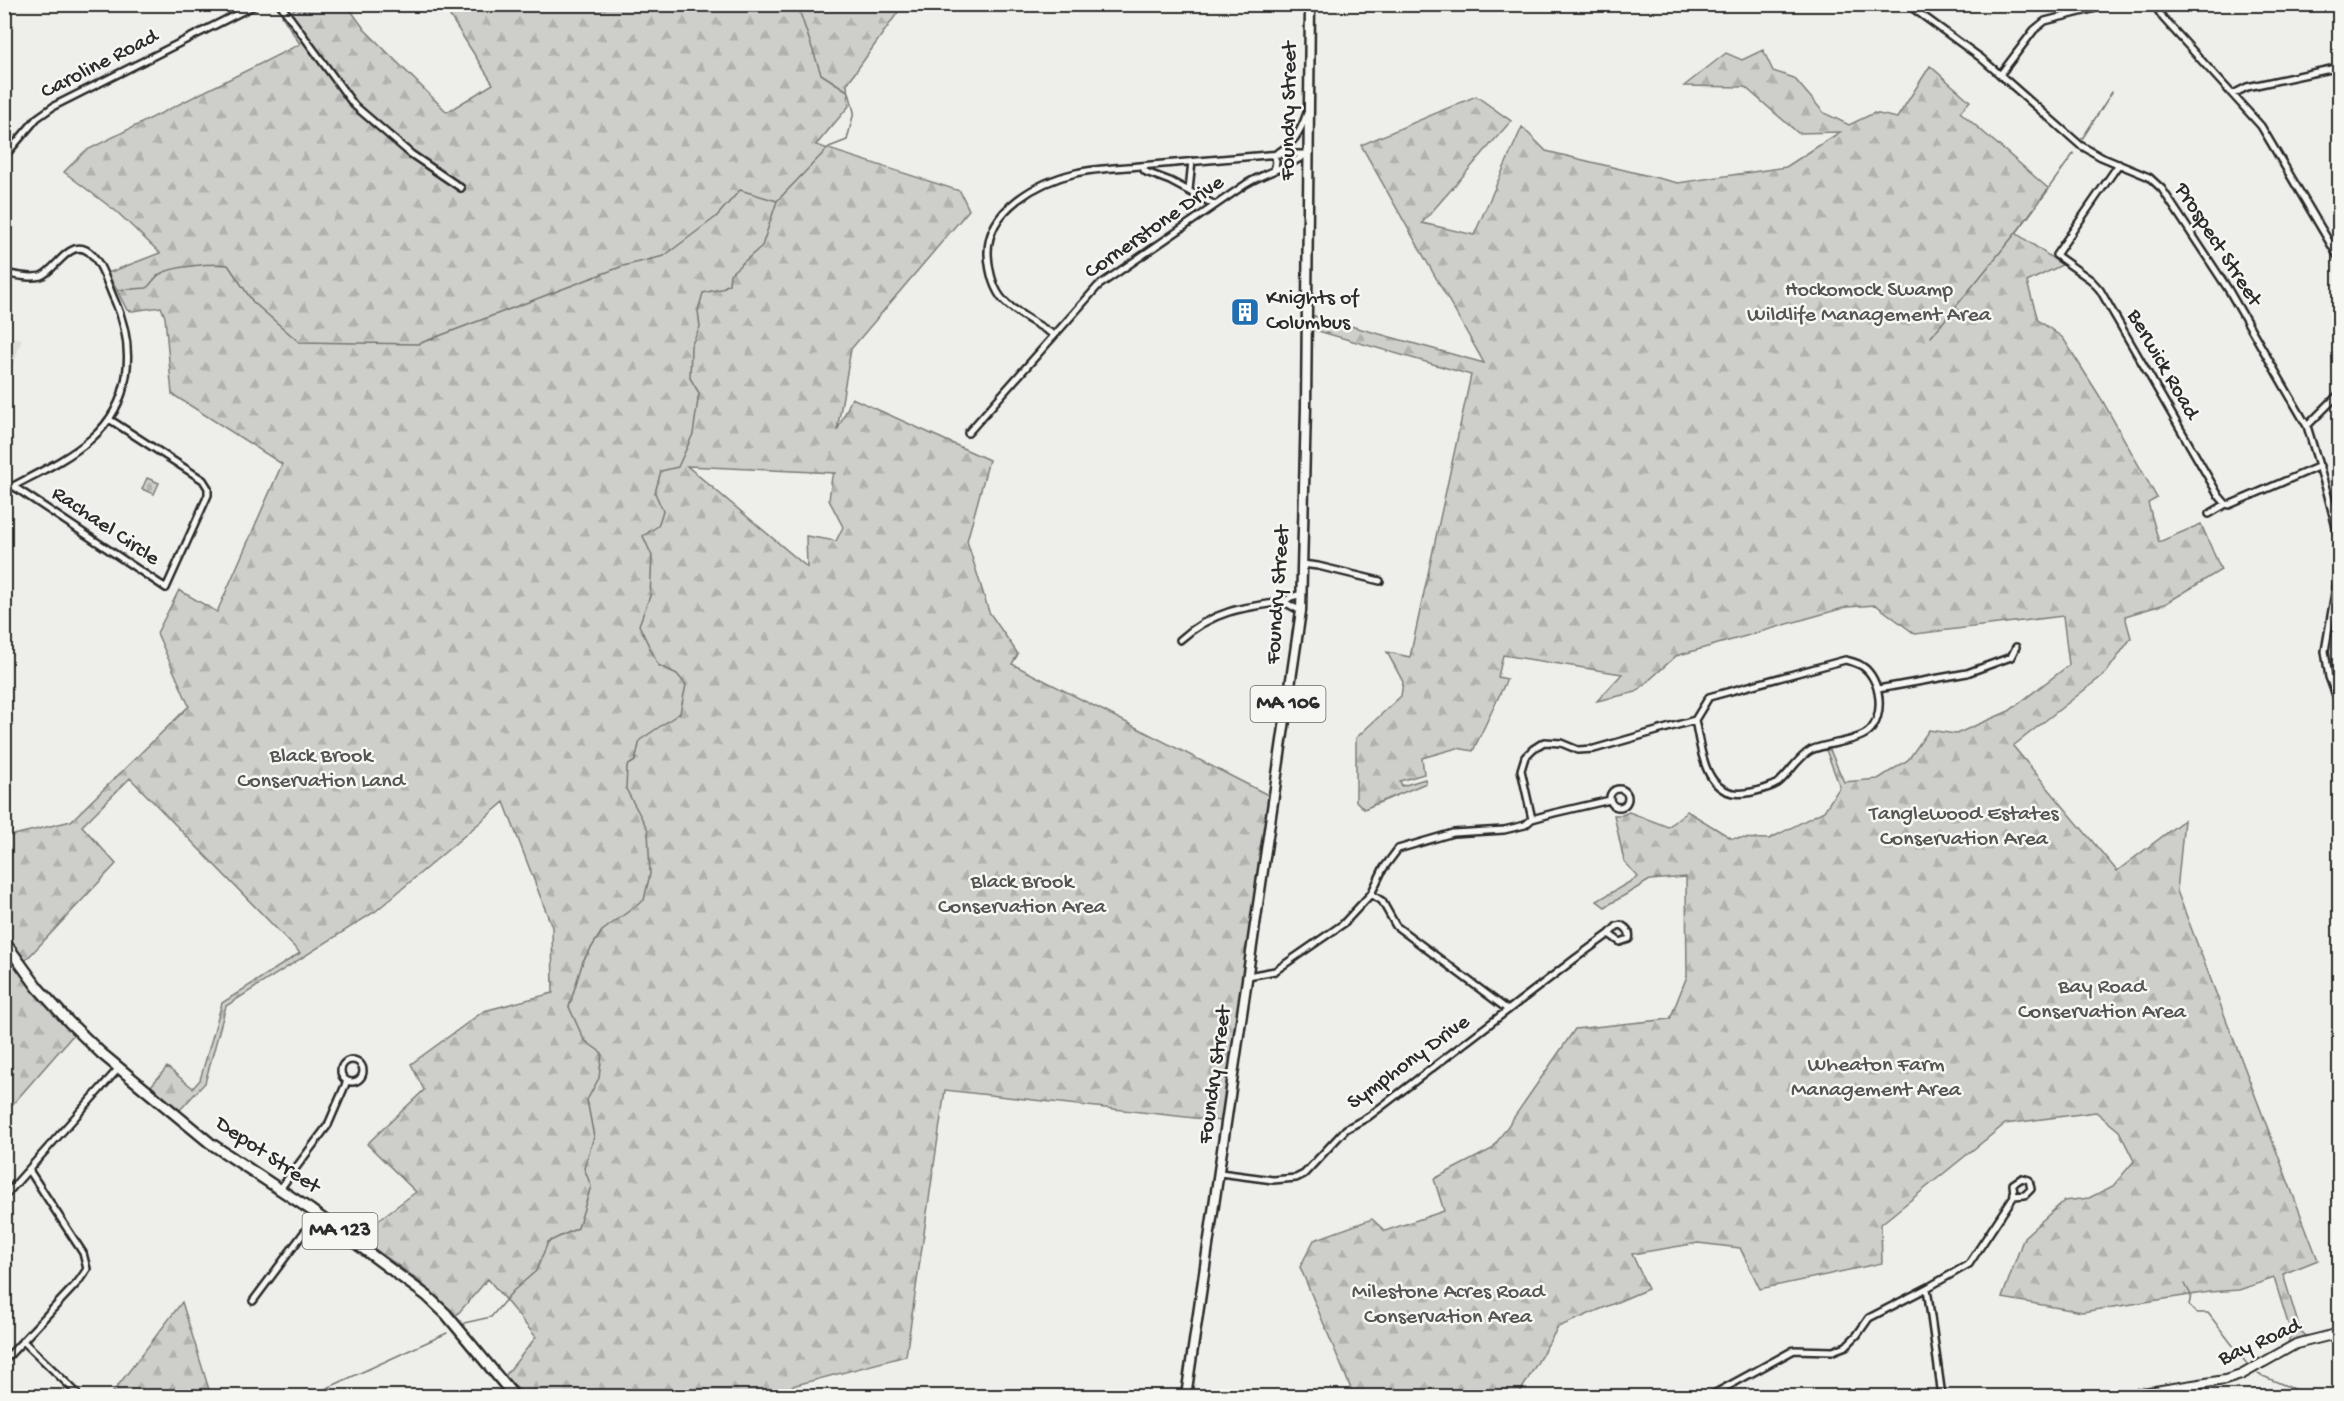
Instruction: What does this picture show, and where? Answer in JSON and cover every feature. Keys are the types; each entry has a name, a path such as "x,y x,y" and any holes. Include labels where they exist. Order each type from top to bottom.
{"highway":[{"name":"Depot Street","path":"4,941 38,988 77,1030 119,1068 210,1143 317,1215 406,1280 440,1308 514,1396"}],"main road":[{"name":"Foundry Street","path":"1186,1396 1301,611 1310,4"},
{"name":"Bay Road","path":"2123,1396 2225,1380 2245,1372 2296,1344 2340,1333"}],"street":[{"path":"4,8 12,4"},
{"name":"Caroline Road","path":"4,157 33,122 50,108 257,4"},
{"path":"280,4 354,105 411,154 461,188"},
{"name":"Prospect Street","path":"1907,4 1960,42 2075,141 2090,151 2149,177 2162,189 2229,289 2307,426 2340,543"},
{"path":"2000,75 2034,30 2045,21 2112,4"},
{"path":"2154,4 2163,18 2261,126 2340,260"},
{"path":"2233,94 2247,87 2340,68"},
{"path":"1274,155 1296,139 1308,111"},
{"path":"1054,335 1011,307 999,293 991,276 988,257 989,242 994,227 1003,213 1017,200 1044,185 1076,172 1192,161 1307,154"},
{"name":"Cornerstone Drive","path":"968,432 1103,282 1255,178 1293,164 1307,154"},
{"path":"1274,155 1276,163 1274,170"},
{"path":"1189,190 1192,161"},
{"name":"Berwick Road","path":"2119,164 2056,255 2094,282 2100,290 2208,477 2226,504"},
{"path":"1140,166 1146,172 1189,190 1215,205"},
{"path":"4,273 26,277 39,276 46,273 64,256 80,249 86,250 97,261 118,308 127,338 129,355 122,392 109,419 84,445 4,491"},
{"path":"2307,426 2340,393"},
{"name":"Rachael Circle","path":"13,486 166,588 208,495 208,488 202,480 109,419"},
{"path":"2209,514 2226,504 2247,498 2320,466"},
{"path":"2340,563 2325,651 2329,677 2340,706"},
{"path":"1302,564 1380,581"},
{"path":"1180,640 1195,626 1215,616 1244,608 1284,602 1302,594"},
{"path":"1284,602 1301,611"},
{"path":"1878,689 1967,674 2011,657 2016,647"},
{"path":"1845,660 1863,666 1878,689 1879,711 1868,732 1811,750 1804,754 1780,781 1770,788 1740,795 1730,794 1720,788 1710,777 1703,759 1695,720 1706,701 1713,695 1845,660"},
{"path":"1532,819 1521,770 1525,757 1544,742 1555,741 1578,750 1594,749 1695,720"},
{"path":"1248,976 1275,971 1343,924 1371,894 1383,869 1398,849 1453,833 1504,830 1525,825 1532,819 1610,800"},
{"path":"1371,894 1382,902 1396,926 1508,1010"},
{"name":"Symphony Drive","path":"1220,1173 1286,1180 1304,1174 1346,1129 1368,1118 1609,934"},
{"path":"349,1060 355,1060 361,1066 361,1077 347,1082 343,1075 343,1064 349,1060"},
{"path":"4,1197 119,1068"},
{"path":"280,1189 328,1125 347,1082"},
{"path":"4,1361 78,1282 87,1266 83,1253 29,1170"},
{"path":"1710,1396 1794,1350 1833,1351 1846,1346 1869,1318 1969,1263 2014,1196"},
{"path":"253,1301 317,1215"},
{"path":"1927,1288 1942,1396"},
{"path":"23,1341 76,1392"}],"shaded area":[{"path":"4,336 22,339 5,388"}],"green space":[{"path":"303,5 347,5 365,30 447,112 493,84 443,5 903,5 847,84 849,106 816,145 960,191 969,210 851,349 837,431 852,398 989,460 967,541 989,612 1018,654 1012,664 1270,796 1221,1121 945,1090 906,1356 792,1386 795,1396 525,1396 505,1376 536,1337 488,1279 455,1317 417,1279 357,1236 416,1192 367,1144 424,1090 411,1064 484,1011 553,993 552,927 504,802 376,911 226,1006 205,1083 180,1110 151,1086 167,1067 193,1088 200,1080 222,1003 300,953 130,778 82,826 116,864 24,962 5,930 5,837 71,821 189,706 157,633 179,590 217,612 282,464 172,394 165,317 161,307 127,310 108,273 160,253 117,212 64,172 85,151 300,44 282,16","holes":["687,466 835,473 832,476 829,500 843,527 836,541 806,536 807,567"]},
{"path":"1763,50 1773,71 1794,78 1824,113 1849,125 1874,113 1897,118 1930,66 1970,101 1960,112 2049,189 2016,233 2062,265 2027,282 2038,320 2063,338 2102,400 2157,498 2148,503 2159,542 2201,524 2221,570 2165,604 2125,616 2131,638 2106,673 2013,746 2117,871 2184,820 2177,891 2318,1260 2283,1274 2300,1330 2306,1336 2288,1343 2291,1333 2274,1278 2239,1290 2209,1292 2082,1312 2002,1298 2024,1237 2064,1201 2089,1198 2113,1186 2134,1161 2119,1131 2096,1112 2005,1124 1881,1224 1882,1263 1760,1289 1740,1248 1698,1243 1632,1254 1648,1289 1558,1327 1518,1396 1354,1396 1300,1267 1314,1240 1372,1219 1385,1231 1444,1211 1434,1179 1492,1149 1575,1029 1670,1019 1687,976 1686,877 1650,880 1605,907 1597,901 1638,877 1624,861 1614,815 1629,812 1668,827 1687,811 1731,838 1769,839 1824,811 1840,787 1826,750 1830,750 1844,782 1878,779 1908,760 1929,730 1956,734 2009,711 2069,665 2063,616 1915,634 1876,605 1847,607 1676,656 1636,692 1597,701 1622,674 1503,655 1498,677 1507,679 1473,751 1457,748 1422,758 1424,774 1400,781 1402,786 1425,779 1426,783 1364,809 1356,801 1356,738 1401,696 1403,682 1387,652 1410,657 1471,375 1311,329 1311,315 1484,363 1361,145 1476,96 1511,121 1422,223 1474,235 1522,127 1546,151 1678,183 1786,167 1840,132 1798,133 1745,87 1684,86 1726,53 1742,60"},
{"path":"147,478 159,483 154,494 142,489"},
{"path":"5,952 32,990 74,1034 5,1113"},
{"path":"182,1302 211,1396 110,1396"}],"waterway":[{"path":"464,1323 491,1317 513,1291 536,1271 548,1242 578,1228 591,1186 584,1168 594,1137 587,1100 599,1078 602,1053 584,1040 569,1007 583,961 602,931 644,900 650,874 648,830 626,789 627,766 635,761 640,740 680,713 686,685 677,674 658,665 639,625 650,596 652,556 643,536 658,526 663,511 655,493 661,471 678,467 693,434 699,393 690,378 691,346 700,327 698,311 703,293 721,289 729,284 730,274 762,246 777,201 829,147 847,140 854,112 849,92 821,74 797,4"},
{"path":"2082,139 2112,92"},
{"path":"1931,337 2019,229 2074,153"},
{"path":"118,290 147,288 160,274 174,269 203,265 228,265 253,302 299,342 418,344 623,266 664,256 716,217 740,190 777,201"},
{"path":"2185,1284 2191,1295 2189,1305 2197,1313 2208,1313 2247,1364"},
{"path":"310,1396 447,1333"},
{"path":"2258,1374 2310,1396"}],"place":[{"name":"Knights of Columbus","path":"1245,312"}],"park label":[{"name":"Hockomock Swamp Wildlife Management Area","path":"1869,304"},
{"name":"Black Brook Conservation Land","path":"321,770"},
{"name":"Tanglewood Estates Conservation Area","path":"1964,828"},
{"name":"Black Brook Conservation Area","path":"1022,896"},
{"name":"Bay Road Conservation Area","path":"2102,1000"},
{"name":"Wheaton Farm Management Area","path":"1876,1078"},
{"name":"Milestone Acres Road Conservation Area","path":"1448,1306"}]}
